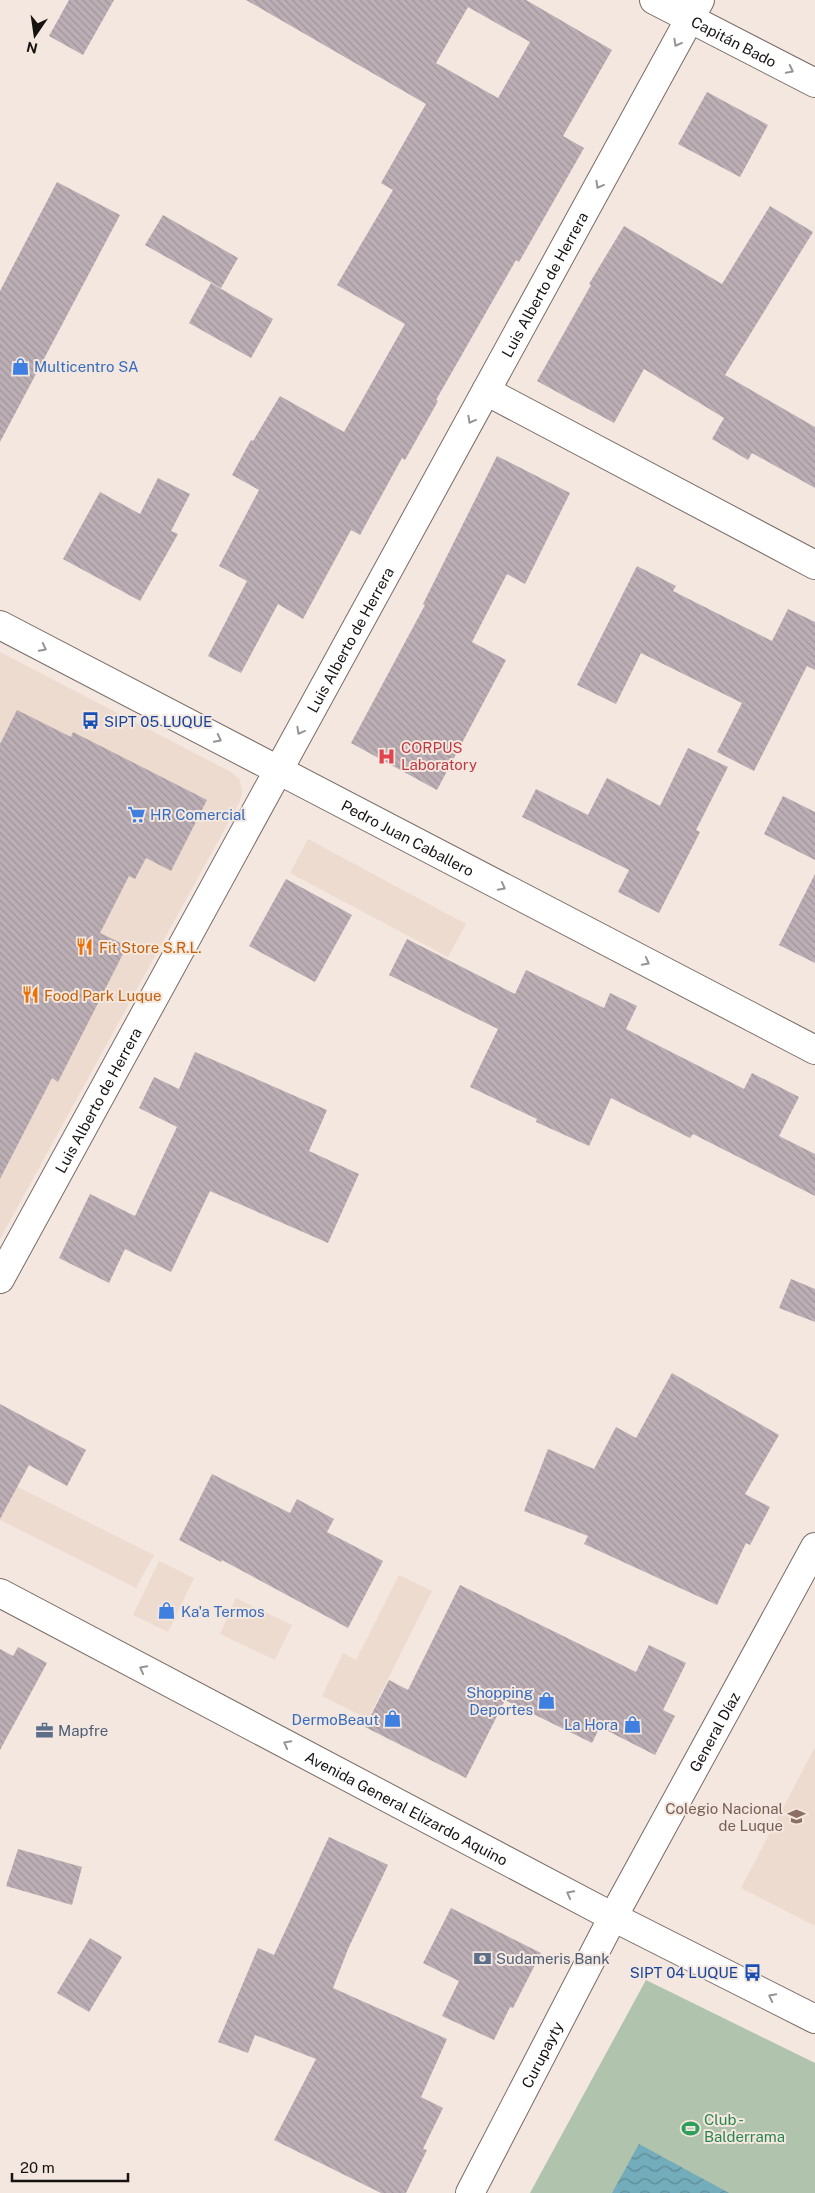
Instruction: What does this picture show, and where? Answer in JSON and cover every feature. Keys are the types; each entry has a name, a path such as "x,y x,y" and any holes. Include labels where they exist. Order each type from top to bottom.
{"street":[{"name":"Capitán Bado","path":"654,0 695,9 815,83"},
{"name":"Luis Alberto de Herrera","path":"0,1279 695,9"},
{"path":"486,391 815,565"},
{"name":"Pedro Juan Caballero","path":"0,625 815,1050"},
{"name":"General Díaz","path":"613,1917 815,1547"},
{"name":"Avenida General Elizardo Aquino","path":"0,1593 613,1917 815,2019"},
{"name":"Curupayty","path":"470,2193 613,1917"}],"shaded area":[{"path":"0,652 231,772 240,780 242,792 240,801 0,1239"},
{"path":"308,839 466,924 448,957 290,873"},
{"path":"0,1478 154,1555 136,1588 0,1520"},
{"path":"159,1561 194,1578 168,1632 133,1615"},
{"path":"399,1575 432,1591 368,1719 322,1696 343,1653 356,1660"},
{"path":"236,1598 292,1625 275,1660 220,1634"},
{"name":"Colegio Nacional de Luque","path":"815,1747 815,1926 741,1888"}],"green space":[{"name":"Club - Balderrama","path":"646,1980 815,2063 815,2193 530,2193"}],"water":[{"path":"639,2144 729,2193 612,2193"}],"building":[{"path":"69,0 114,0 83,55 49,36"},
{"path":"246,0 526,0 612,50 563,136 584,148 519,262 516,260 436,400 438,401 405,460 402,458 360,535 351,530 303,619 278,604 241,673 208,656 247,581 219,566 259,490 232,475 251,440 253,441 280,396 344,432 405,324 337,285 393,190 381,183 426,104","holes":["468,7 530,42 498,98 436,63"]},
{"path":"707,92 768,125 740,177 678,144"},
{"name":"Multicentro SA","path":"57,182 120,215 0,442 0,291"},
{"path":"770,206 813,232 725,375 815,427 815,488 752,453 748,460 712,439 724,418 644,369 614,423 537,381 591,285 589,284 624,226 722,284"},
{"path":"163,215 238,258 221,288 145,245"},
{"path":"211,283 273,319 251,358 189,323"},
{"path":"497,456 570,493 525,584 507,574 472,642 506,660 437,790 351,743 425,605 423,604"},
{"path":"158,478 190,494 171,531 178,534 140,601 63,559 100,492 140,514"},
{"path":"637,566 676,586 673,591 772,641 788,609 815,622 815,670 807,666 754,771 717,752 742,703 641,653 616,704 577,685"},
{"path":"17,710 71,737 73,732 207,800 171,871 146,858 135,879 129,876 100,933 127,946 58,1082 52,1078 0,1179 0,744"},
{"path":"688,748 728,767 696,830 700,832 659,913 618,892 629,870 522,817 536,789 588,815 607,778 660,806"},
{"path":"783,796 815,812 815,860 764,834"},
{"path":"815,874 815,963 779,945"},
{"path":"286,879 352,915 315,982 249,946"},
{"path":"407,939 515,994 526,970 604,1008 610,993 637,1006 626,1029 744,1089 752,1073 799,1097 779,1136 815,1154 815,1196 693,1134 690,1138 611,1098 589,1146 536,1122 537,1119 470,1087 498,1029 389,975"},
{"path":"195,1052 327,1110 309,1151 359,1174 328,1243 210,1191 171,1272 125,1249 109,1283 59,1258 90,1194 135,1216 177,1127 139,1108 154,1077 179,1089"},
{"path":"791,1279 815,1289 815,1322 779,1308"},
{"path":"672,1373 779,1435 745,1494 770,1507 750,1545 746,1543 717,1605 584,1544 588,1536 524,1511 548,1449 594,1469 616,1427 636,1438"},
{"path":"0,1404 86,1450 67,1486 29,1465 0,1519"},
{"path":"212,1474 290,1513 297,1499 334,1519 327,1532 383,1561 348,1628 222,1560 221,1562 179,1540"},
{"path":"460,1585 636,1672 649,1645 686,1663 663,1710 675,1716 655,1755 600,1727 592,1743 505,1700 466,1778 365,1727 389,1680 408,1690"},
{"path":"18,1647 47,1663 0,1750 0,1649 13,1656"},
{"path":"329,1837 388,1865 348,1949 333,1988 447,2039 421,2097 443,2108 423,2149 427,2150 406,2193 381,2193 274,2140 316,2059 255,2035 248,2053 218,2042 258,1948 274,1955"},
{"path":"18,1849 82,1867 72,1905 6,1886"},
{"name":"Sudameris Bank","path":"451,1908 541,1953 513,2008 510,2007 494,2040 442,2016 459,1981 423,1963"},
{"path":"90,1938 122,1957 89,2012 57,1993"}],"place":[{"name":"Multicentro SA","path":"20,366"},
{"name":"SIPT 05 LUQUE","path":"90,721"},
{"name":"CORPUS Laboratory","path":"387,756"},
{"name":"HR Comercial","path":"136,814"},
{"name":"Fit Store S.R.L.","path":"85,947"},
{"name":"Food Park Luque","path":"30,995"},
{"name":"Ka'a Termos","path":"167,1611"},
{"name":"Shopping Deportes","path":"547,1701"},
{"name":"DermoBeaut","path":"393,1719"},
{"name":"La Hora","path":"632,1724"},
{"name":"Mapfre","path":"44,1730"},
{"name":"Colegio Nacional de Luque","path":"797,1817"},
{"name":"Sudameris Bank","path":"482,1958"},
{"name":"SIPT 04 LUQUE","path":"752,1972"},
{"name":"Club - Balderrama","path":"690,2128"}]}
